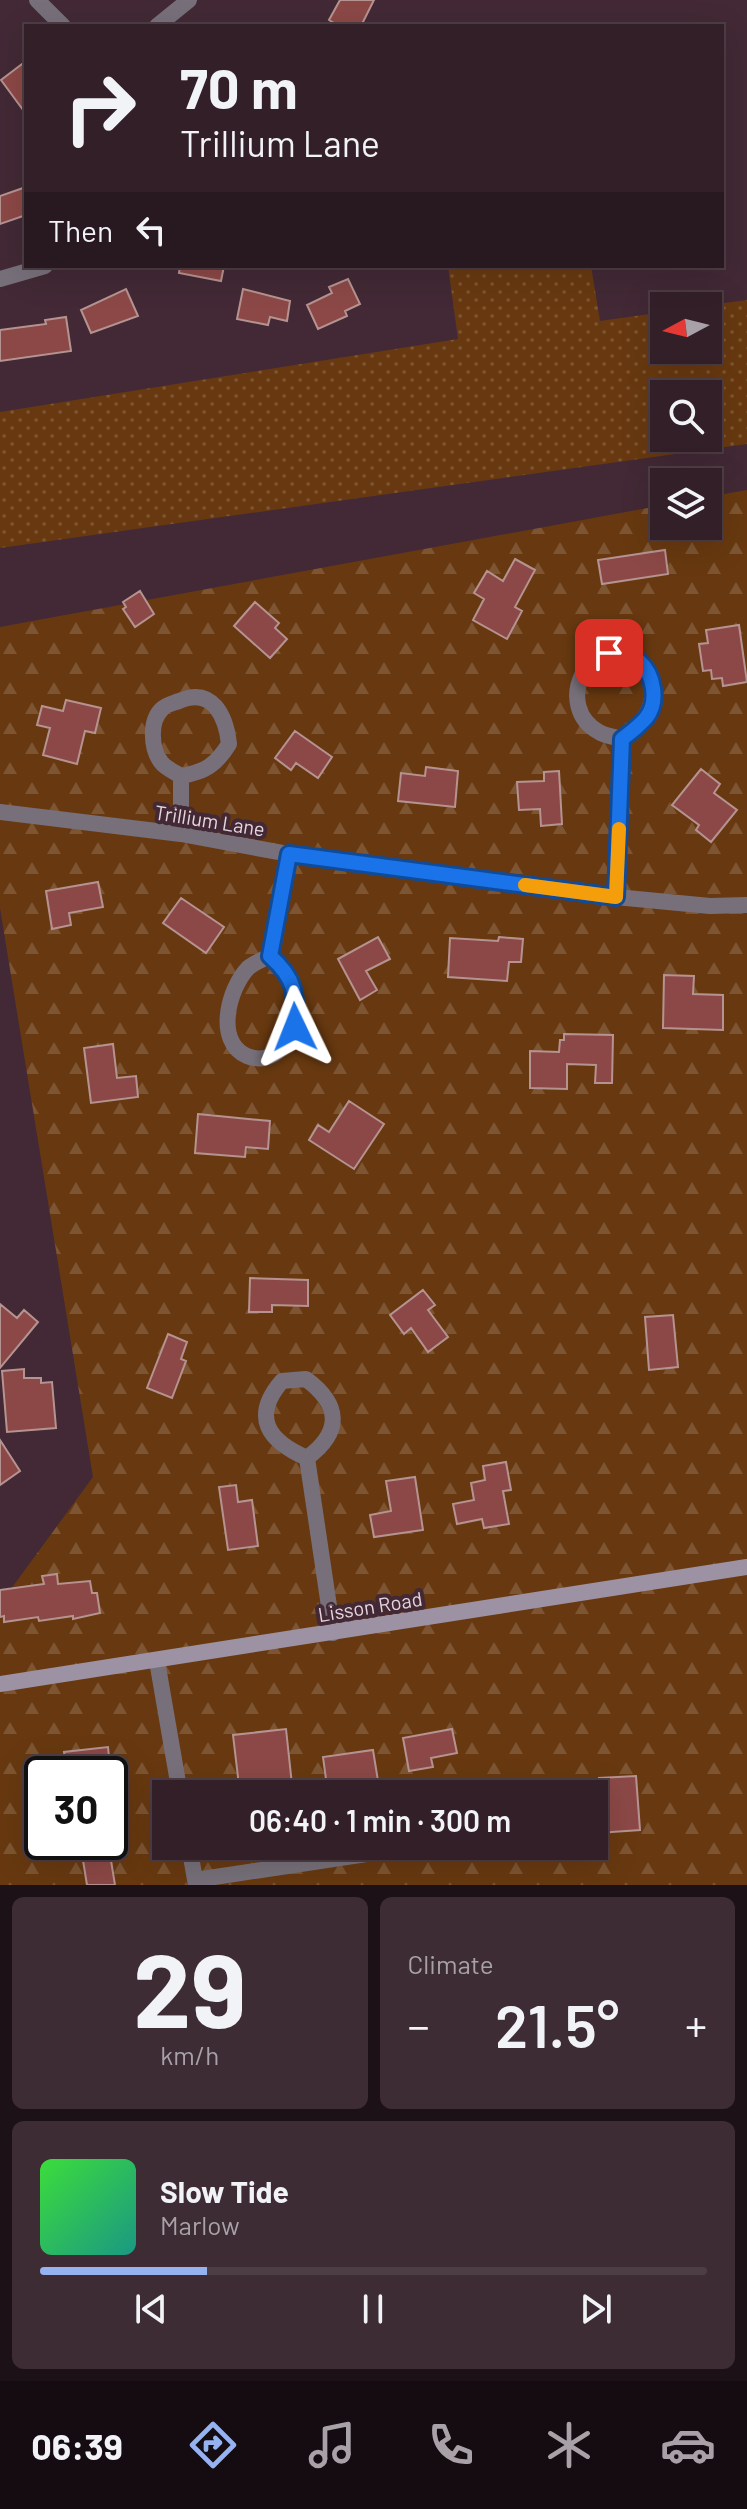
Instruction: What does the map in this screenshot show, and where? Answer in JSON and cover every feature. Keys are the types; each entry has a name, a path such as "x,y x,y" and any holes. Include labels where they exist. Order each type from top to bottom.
{"street":[{"path":"37,0 61,24"},
{"path":"159,24 189,0"},
{"path":"0,279 38,268"},
{"path":"616,897 622,739 648,716 654,696 651,677 638,660 624,654 609,653 593,660 579,676 576,698 583,718 598,732 622,739"},
{"path":"200,696 215,705 226,722 229,744 218,761 203,772 181,776 161,763 152,742 155,723 162,709 184,698 200,696"},
{"path":"181,776 181,834"},
{"name":"Trillium Lane","path":"0,812 181,834 289,854 616,897 710,906 747,905"},
{"path":"270,956 287,971 296,995 295,1027 284,1048 267,1057 247,1056 228,1031 230,996 249,968 270,956 289,854"},
{"path":"306,1379 322,1391 333,1406 332,1426 324,1445 307,1458 285,1448 275,1438 266,1418 269,1397 282,1381 306,1379"},
{"path":"307,1458 333,1633"},
{"name":"Lisson Road","path":"0,1684 747,1567"},
{"path":"157,1661 178,1780"},
{"path":"191,1860 195,1883 334,1860"}],"green space":[{"path":"448,268 591,268 600,321 650,314 650,364 722,364 722,303 747,300 747,444 722,447 722,380 650,380 650,452 690,452 0,548 0,412 458,339"},
{"path":"747,490 747,1885 0,1885 0,1604 93,1477 0,908 0,627 650,508 650,540 722,540 722,494"}],"building":[{"path":"340,0 374,0 362,24 336,24 329,20"},
{"path":"24,63 24,111 1,80"},
{"path":"24,188 24,216 0,224 0,196"},
{"path":"180,268 224,268 221,281 179,273"},
{"path":"348,279 360,304 345,311 347,316 318,329 307,305 332,293 329,287"},
{"path":"126,289 138,316 91,333 81,310"},
{"path":"243,289 290,301 287,321 270,317 268,325 237,319"},
{"path":"66,317 71,351 0,361 0,330 46,324 45,320"},
{"path":"665,550 668,574 602,584 598,560"},
{"path":"515,559 535,570 515,607 522,611 507,639 473,620 484,599 474,593 487,571 503,581"},
{"path":"140,591 154,614 135,627 123,609 126,607 123,602"},
{"path":"255,602 279,623 275,628 287,639 270,658 234,626"},
{"path":"739,625 747,682 723,686 722,678 712,679 711,670 703,671 699,644 708,643 706,630"},
{"path":"66,700 101,708 95,733 85,731 77,764 43,755 50,728 37,725 42,706 63,711"},
{"path":"295,731 332,757 318,778 296,763 291,770 275,758"},
{"path":"426,767 458,771 455,807 398,801 401,773 425,776"},
{"path":"701,769 720,784 714,793 737,810 711,842 696,830 699,825 672,805"},
{"path":"559,771 562,824 541,826 540,809 519,810 517,782 544,781 544,772"},
{"path":"98,882 103,907 69,913 71,925 52,929 46,891"},
{"path":"181,898 224,927 206,953 163,923"},
{"path":"378,937 390,959 366,971 377,990 360,1000 338,959"},
{"path":"499,937 523,939 521,962 509,962 507,981 448,977 450,938 498,941"},
{"path":"664,975 694,976 693,994 723,995 723,1030 663,1028"},
{"path":"564,1034 613,1035 612,1083 595,1083 596,1065 567,1064 567,1089 530,1088 530,1051 559,1052"},
{"path":"113,1044 117,1078 136,1076 138,1097 91,1103 84,1048"},
{"path":"349,1101 384,1124 354,1169 309,1140 318,1125 329,1132"},
{"path":"198,1114 270,1121 268,1149 246,1147 245,1157 195,1153"},
{"path":"250,1278 308,1280 308,1306 272,1305 272,1312 249,1312"},
{"path":"423,1290 435,1305 428,1310 448,1337 428,1352 411,1328 404,1334 390,1315"},
{"path":"0,1304 17,1318 24,1310 38,1322 0,1368"},
{"path":"673,1315 678,1367 649,1370 645,1317"},
{"path":"168,1334 187,1342 181,1359 186,1361 172,1398 147,1388"},
{"path":"24,1369 24,1378 41,1378 41,1383 52,1382 56,1428 7,1432 2,1371"},
{"path":"0,1440 20,1471 0,1485"},
{"path":"506,1462 511,1490 503,1491 509,1524 484,1528 482,1519 457,1524 453,1504 474,1500 471,1483 485,1480 483,1466"},
{"path":"415,1477 423,1530 374,1537 370,1515 391,1511 386,1481"},
{"path":"236,1485 238,1502 252,1500 258,1546 228,1550 219,1487"},
{"path":"57,1574 58,1584 90,1581 92,1593 97,1593 100,1613 73,1619 73,1616 39,1621 38,1617 4,1622 4,1616 0,1617 0,1590 44,1584 42,1576"},
{"path":"286,1729 291,1780 238,1780 233,1735"},
{"path":"452,1729 457,1753 431,1758 433,1767 409,1771 403,1738"},
{"path":"108,1747 109,1756 65,1756 64,1752"},
{"path":"373,1750 378,1780 326,1780 323,1757"},
{"path":"636,1776 640,1830 608,1832 608,1780 599,1778"},
{"path":"83,1860 111,1860 115,1885 87,1885"}],"slow traffic":[{"path":"525,885 616,897 619,829"}],"route":[{"path":"295,1027 296,995 287,971 270,956 289,854 616,897 622,739 648,716 654,696 651,677 638,660 624,654 609,653"}]}
